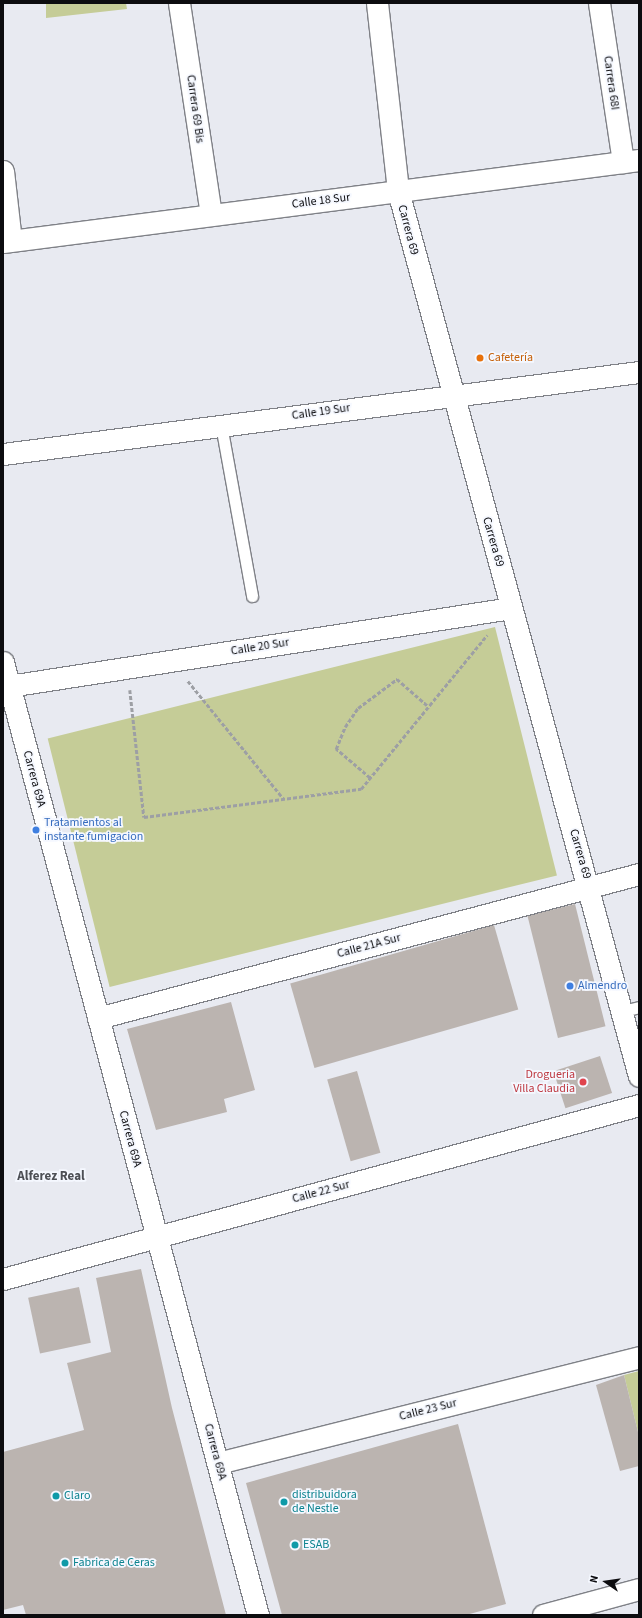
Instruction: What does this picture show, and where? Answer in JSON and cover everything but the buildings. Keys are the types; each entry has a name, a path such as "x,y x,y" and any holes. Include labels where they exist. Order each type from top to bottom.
{"street":[{"name":"Carrera 69 Bis","path":"179,3 211,215"},
{"name":"Carrera 69","path":"377,3 398,191 451,394 590,887 631,1009 639,1076"},
{"name":"Carrera 68I","path":"599,3 631,161"},
{"name":"Calle 18 Sur","path":"7,242 631,161"},
{"path":"3,171 7,242"},
{"name":"Calle 19 Sur","path":"3,454 451,394 639,372"},
{"name":"Calle 20 Sur","path":"9,686 511,608"},
{"name":"Carrera 69A","path":"3,662 258,1615"},
{"name":"Calle 21A Sur","path":"98,1018 639,874"},
{"name":"Calle 22 Sur","path":"3,1279 639,1105"},
{"name":"Calle 23 Sur","path":"218,1463 639,1356"},
{"path":"543,1615 639,1590"}],"lane":[{"path":"221,425 252,596"}],"path":[{"path":"130,688 144,817 360,789 493,628"},
{"path":"185,678 283,799"},
{"path":"370,778 336,749 345,727 358,708 397,679 428,706"}],"green space":[{"path":"46,3 126,3 127,9 46,18"},
{"path":"495,627 557,875 110,987 48,739"},
{"path":"639,1371 639,1436 624,1375"}],"place":[{"name":"Cafetería","path":"480,358"},
{"name":"Tratamientos al instante fumigacion","path":"36,830"},
{"name":"Almendro","path":"570,986"},
{"name":"Drogueria Villa Claudia","path":"583,1082"},
{"name":"Claro","path":"56,1496"},
{"name":"distribuidora de Nestle","path":"284,1502"},
{"name":"ESAB","path":"295,1545"},
{"name":"Fabrica de Ceras","path":"65,1563"}],"district":[{"name":"Alferez Real","path":"51,1176"}]}
